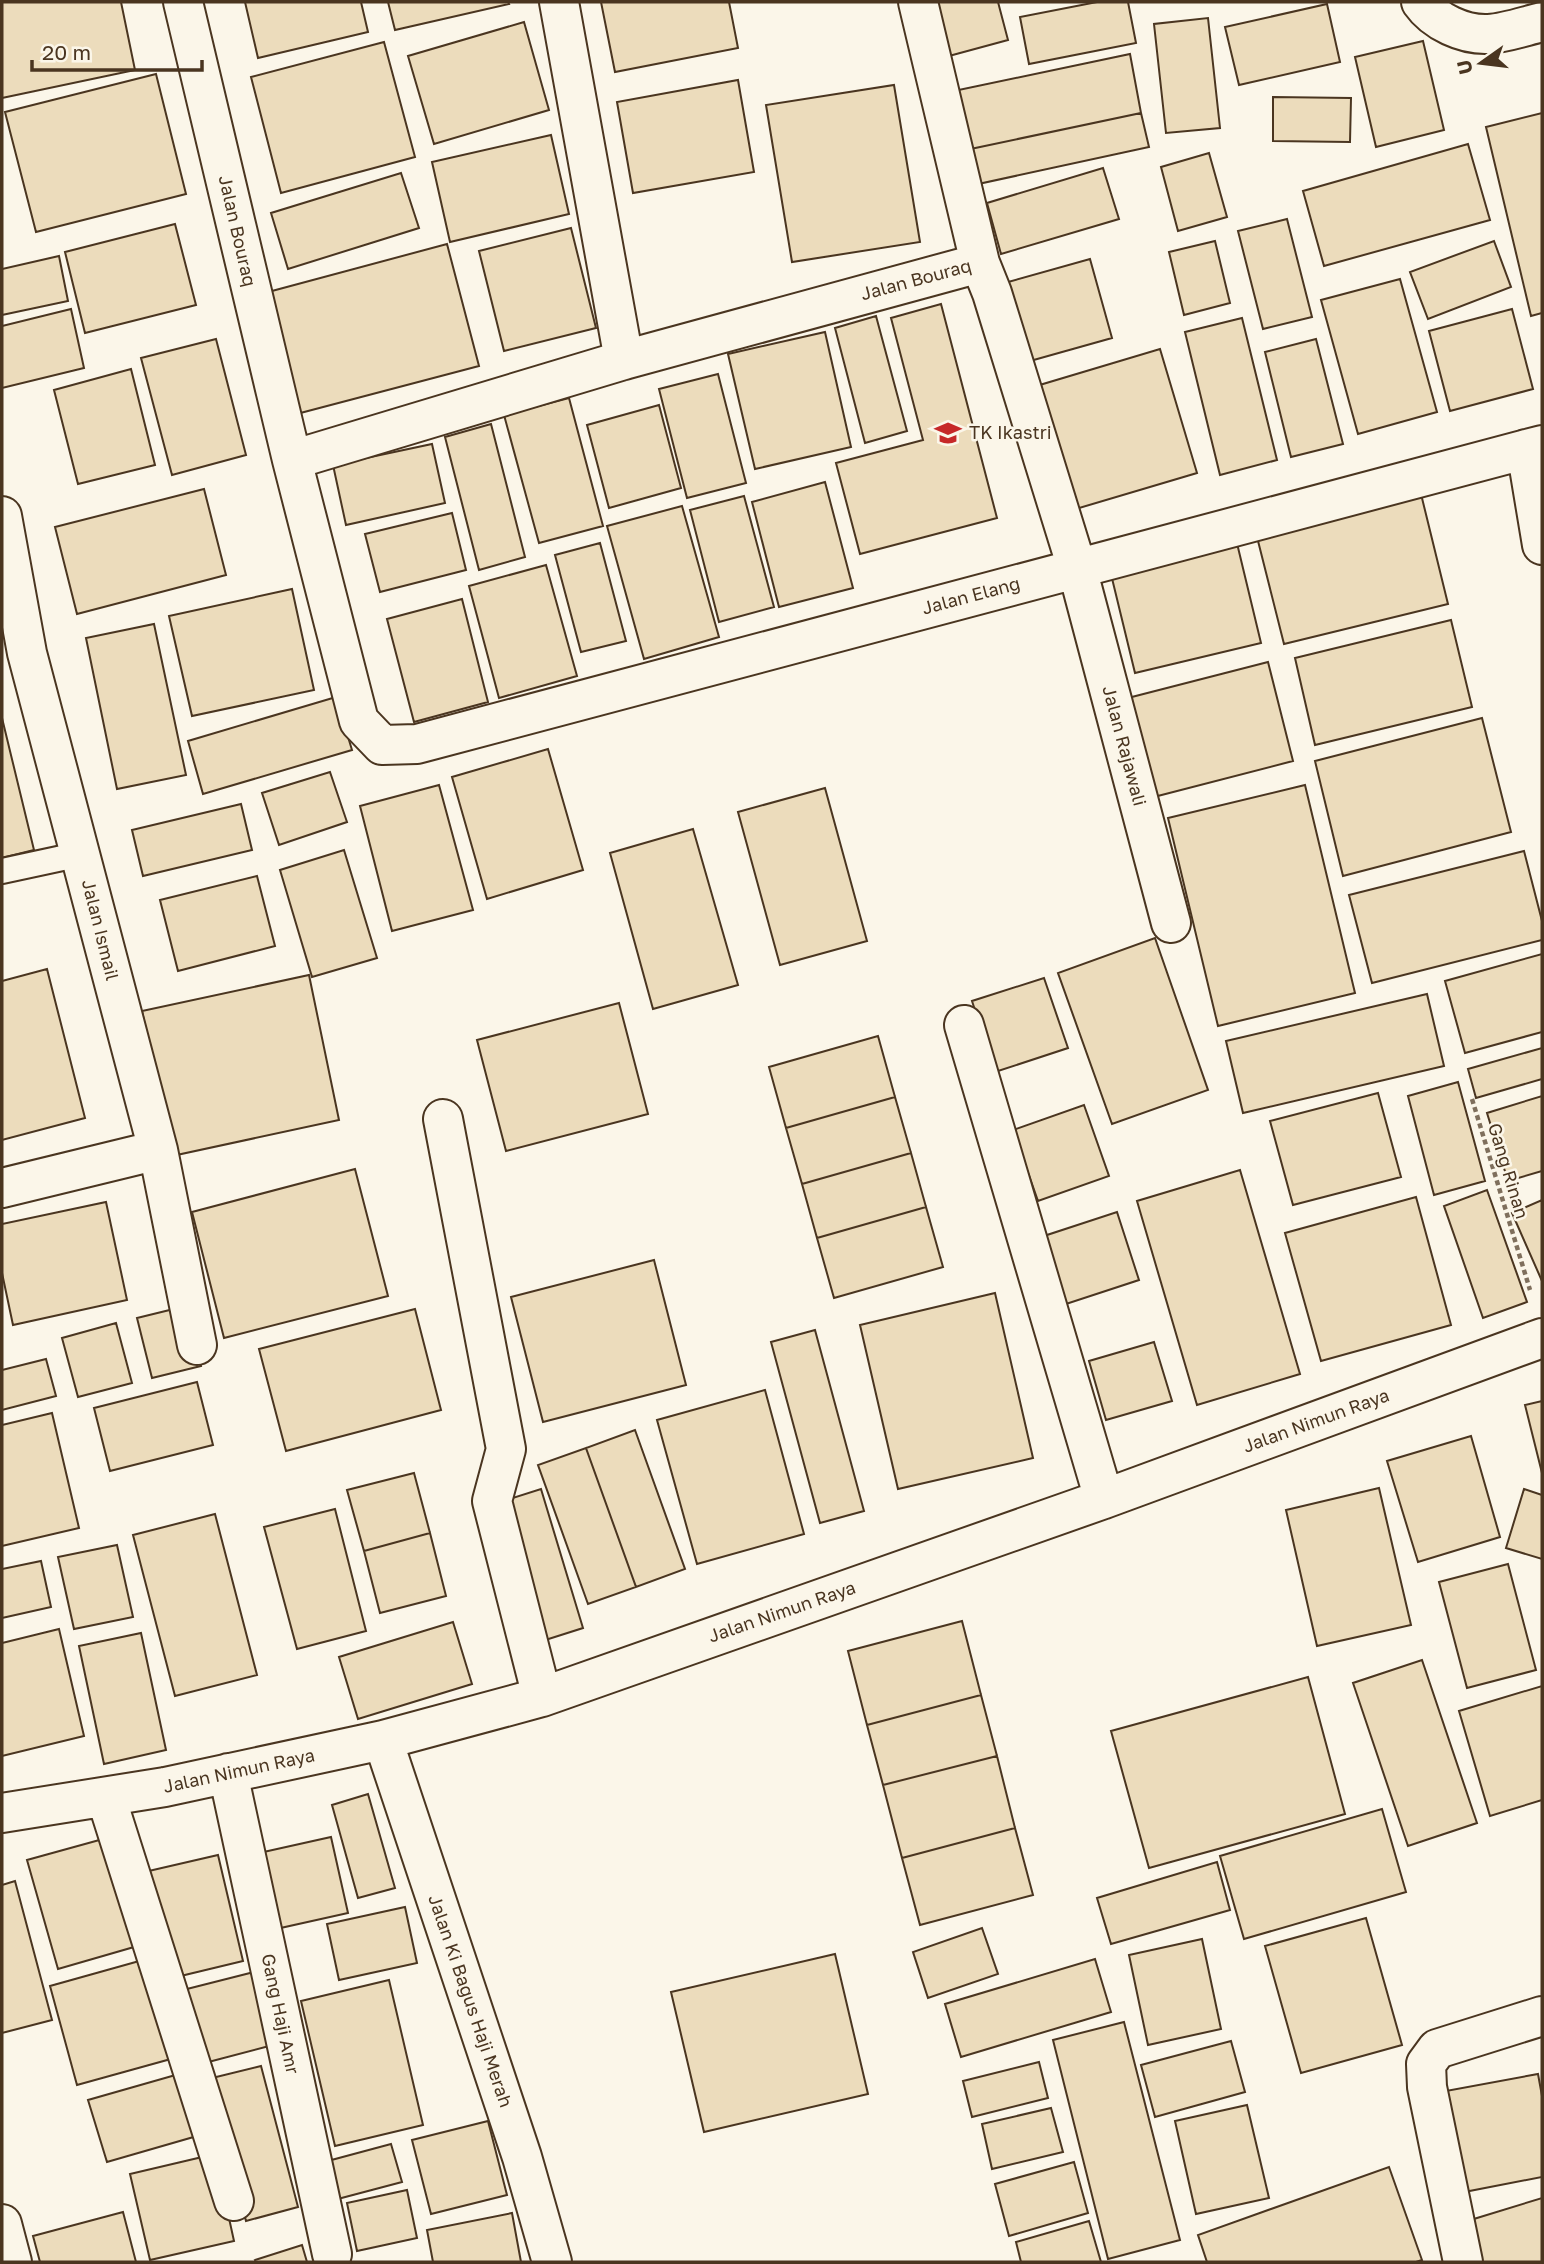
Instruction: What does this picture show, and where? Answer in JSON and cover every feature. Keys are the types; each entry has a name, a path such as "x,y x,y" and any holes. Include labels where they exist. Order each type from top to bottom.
{"street":[{"name":"Jalan Bouraq","path":"183,2 292,460 359,721 382,745 417,744"},
{"path":"559,2 624,360"},
{"path":"918,2 980,263"},
{"path":"1421,2 1446,23 1464,31 1489,34 1542,22"},
{"name":"Jalan Bouraq","path":"292,460 624,360 980,263 992,293 1077,568"},
{"path":"1534,447 1542,545"},
{"name":"Jalan Elang","path":"417,744 1534,447"},
{"name":"Jalan Ismail","path":"2,516 14,656 81,854 158,1150 197,1345"},
{"name":"Jalan Rajawali","path":"1077,568 1171,923"},
{"path":"964,1025 1104,1499"},
{"path":"443,1119 506,1449 492,1501 542,1697"},
{"path":"2,1188 158,1150"},
{"name":"Jalan Nimun Raya","path":"2,1813 106,1797 383,1740 542,1697 1104,1499 1542,1338"},
{"name":"Jalan Ki Bagus Haji Merah","path":"383,1740 522,2157 552,2262"},
{"name":"Gang Haji Amr","path":"228,1773 332,2254"},
{"path":"106,1797 234,2201"},
{"path":"1463,2262 1427,2087 1426,2064 1437,2049 1542,2016"},
{"path":"2,2224 12,2262"}],"lane":[{"path":"2,872 81,854"}],"path":[{"name":"Gang Rinan","path":"1472,1099 1531,1293"}],"building":[{"path":"2,2 121,2 135,70 2,98"},
{"path":"245,2 361,2 368,32 258,58"},
{"path":"388,2 508,2 509,4 395,30"},
{"path":"601,2 729,2 738,48 615,72"},
{"path":"935,2 998,2 1008,40 949,56"},
{"path":"1097,2 1128,2 1136,43 1029,64 1020,17"},
{"path":"1327,4 1340,62 1239,85 1225,27"},
{"path":"1208,18 1220,128 1166,133 1154,24"},
{"path":"524,22 549,110 434,144 408,56"},
{"path":"1423,41 1444,130 1376,147 1355,57"},
{"path":"384,42 415,157 281,193 251,77"},
{"path":"1130,54 1141,113 961,151 949,92"},
{"path":"156,74 186,194 36,232 5,112"},
{"path":"738,80 754,172 633,193 617,102"},
{"path":"894,85 920,242 792,262 766,105"},
{"path":"1273,97 1351,98 1350,142 1273,141"},
{"path":"1141,113 1149,147 969,186 961,151"},
{"path":"1542,113 1542,313 1531,316 1486,127"},
{"path":"551,135 569,214 450,242 432,162"},
{"path":"1468,144 1490,220 1324,266 1303,191"},
{"path":"1209,153 1227,217 1178,231 1161,167"},
{"path":"1103,168 1119,219 1001,254 987,203"},
{"path":"401,173 419,228 288,269 271,213"},
{"path":"1287,219 1312,317 1263,329 1238,231"},
{"path":"175,224 196,305 85,333 65,252"},
{"path":"571,228 596,328 504,351 479,251"},
{"path":"1215,241 1230,303 1184,315 1169,252"},
{"path":"1494,241 1511,287 1428,319 1410,272"},
{"path":"447,244 479,366 289,416 257,295"},
{"path":"59,256 68,301 2,315 2,269"},
{"path":"1090,259 1112,338 1023,363 1001,284"},
{"path":"1400,279 1437,412 1358,434 1321,300"},
{"name":"TK Ikastri","path":"941,304 997,518 860,554 836,463 923,440 891,318"},
{"path":"71,309 84,368 2,388 2,326"},
{"path":"1512,309 1533,389 1450,411 1429,331"},
{"path":"876,316 907,431 865,443 835,328"},
{"path":"1242,318 1277,460 1220,475 1185,332"},
{"path":"825,332 851,447 755,469 728,354"},
{"path":"216,339 246,455 172,475 141,358"},
{"path":"1316,339 1343,444 1291,457 1265,352"},
{"path":"1160,349 1197,473 1069,511 1033,387"},
{"path":"131,369 155,465 78,484 54,390"},
{"path":"718,374 746,483 687,498 659,389"},
{"path":"569,398 603,526 539,543 504,415"},
{"path":"659,405 681,488 609,508 587,425"},
{"path":"491,424 525,557 479,570 445,437"},
{"path":"432,444 445,503 346,525 333,465"},
{"path":"825,482 853,588 779,607 752,502"},
{"path":"204,489 226,575 77,614 55,527"},
{"path":"1421,494 1448,604 1284,644 1256,533"},
{"path":"744,496 774,607 719,622 690,510"},
{"path":"682,506 719,637 644,659 607,526"},
{"path":"452,513 466,570 380,592 365,534"},
{"path":"1235,535 1261,643 1135,673 1109,566"},
{"path":"600,543 626,641 581,652 555,555"},
{"path":"546,565 577,676 499,698 469,586"},
{"path":"292,589 314,690 192,716 169,616"},
{"path":"462,599 488,702 414,722 387,619"},
{"path":"1451,620 1472,707 1315,745 1295,658"},
{"path":"154,624 186,775 117,789 86,638"},
{"path":"1268,662 1293,761 1150,798 1124,699"},
{"path":"336,697 352,750 203,794 188,741"},
{"path":"2,718 34,850 2,858"},
{"path":"1482,718 1511,832 1343,876 1315,761"},
{"path":"548,749 583,870 487,899 452,777"},
{"path":"330,772 347,822 279,845 262,793"},
{"path":"439,785 473,910 392,931 360,806"},
{"path":"1305,785 1355,993 1218,1026 1168,818"},
{"path":"825,788 867,941 780,965 738,812"},
{"path":"241,804 252,850 143,876 132,830"},
{"path":"693,829 738,985 653,1009 610,853"},
{"path":"344,850 377,958 312,977 280,870"},
{"path":"1524,851 1542,921 1542,940 1372,983 1349,895"},
{"path":"257,876 275,946 178,971 160,900"},
{"path":"1155,938 1208,1090 1112,1124 1058,973"},
{"path":"1542,954 1542,1032 1465,1053 1445,981"},
{"path":"47,969 85,1118 2,1140 2,981"},
{"path":"309,975 339,1120 172,1156 142,1011"},
{"path":"1044,978 1068,1048 995,1072 972,1001"},
{"path":"1427,994 1444,1066 1243,1113 1226,1041"},
{"path":"619,1003 648,1114 506,1151 477,1040"},
{"path":"878,1036 895,1097 786,1128 769,1067"},
{"path":"1542,1048 1542,1079 1476,1098 1468,1069"},
{"path":"1458,1082 1485,1181 1434,1195 1408,1096"},
{"path":"1378,1093 1401,1177 1293,1205 1270,1121"},
{"path":"1542,1096 1542,1171 1508,1181 1487,1113"},
{"path":"895,1097 911,1153 802,1184 786,1128"},
{"path":"1084,1105 1109,1176 1038,1201 1013,1130"},
{"path":"911,1153 926,1207 817,1238 802,1184"},
{"path":"355,1169 388,1296 224,1338 192,1212"},
{"path":"1240,1170 1300,1374 1197,1405 1137,1201"},
{"path":"1487,1190 1527,1302 1483,1318 1444,1206"},
{"path":"1416,1197 1451,1325 1321,1361 1285,1233"},
{"path":"1542,1200 1542,1281 1512,1213"},
{"path":"106,1202 127,1300 13,1325 2,1273 2,1224"},
{"path":"926,1207 943,1267 834,1298 817,1238"},
{"path":"1117,1212 1139,1280 1066,1304 1044,1236"},
{"path":"654,1260 686,1385 543,1422 511,1297"},
{"path":"995,1293 1033,1458 898,1489 860,1325"},
{"path":"186,1306 201,1366 152,1378 137,1318"},
{"path":"415,1309 441,1410 286,1451 259,1349"},
{"path":"116,1323 132,1383 78,1397 62,1338"},
{"path":"815,1330 864,1511 820,1523 771,1342"},
{"path":"1154,1342 1172,1401 1106,1420 1089,1361"},
{"path":"46,1359 56,1396 2,1410 2,1370"},
{"path":"197,1382 213,1445 110,1471 94,1408"},
{"path":"765,1390 804,1534 697,1564 657,1420"},
{"path":"1542,1401 1542,1473 1525,1405"},
{"path":"52,1413 79,1528 2,1546 2,1425"},
{"path":"635,1430 685,1569 636,1587 586,1448"},
{"path":"1471,1436 1500,1537 1418,1562 1387,1461"},
{"path":"586,1448 636,1587 588,1604 538,1465"},
{"path":"414,1473 430,1533 364,1551 347,1490"},
{"path":"1379,1488 1411,1625 1317,1646 1286,1510"},
{"path":"541,1489 583,1628 536,1643 494,1504"},
{"path":"1524,1489 1542,1495 1542,1559 1506,1548"},
{"path":"335,1509 366,1631 297,1649 264,1527"},
{"path":"215,1514 257,1675 175,1696 133,1535"},
{"path":"430,1533 446,1596 380,1613 364,1551"},
{"path":"117,1545 133,1617 74,1629 58,1557"},
{"path":"41,1561 51,1607 2,1618 2,1569"},
{"path":"1508,1564 1536,1670 1467,1688 1439,1582"},
{"path":"962,1621 981,1695 867,1725 848,1651"},
{"path":"453,1622 472,1684 358,1719 339,1657"},
{"path":"59,1629 84,1736 2,1756 2,1643"},
{"path":"141,1633 166,1750 104,1764 79,1646"},
{"path":"1422,1660 1477,1823 1408,1846 1353,1683"},
{"path":"1308,1677 1345,1814 1149,1868 1111,1731"},
{"path":"1542,1686 1542,1800 1490,1816 1459,1711"},
{"path":"981,1695 997,1756 883,1785 867,1725"},
{"path":"997,1756 1015,1828 902,1858 883,1785"},
{"path":"368,1794 395,1888 358,1898 332,1805"},
{"path":"1382,1809 1406,1892 1244,1939 1220,1856"},
{"path":"1015,1828 1033,1895 920,1925 902,1858"},
{"path":"331,1837 348,1913 276,1929 259,1853"},
{"path":"103,1839 134,1947 58,1969 27,1860"},
{"path":"218,1855 243,1961 164,1980 140,1873"},
{"path":"1217,1862 1230,1910 1111,1944 1097,1898"},
{"path":"15,1881 52,2020 2,2033 2,1885"},
{"path":"405,1907 417,1963 339,1980 327,1924"},
{"path":"1366,1918 1402,2045 1301,2073 1265,1946"},
{"path":"982,1928 998,1974 928,1998 913,1952"},
{"path":"1202,1939 1221,2029 1148,2045 1129,1955"},
{"path":"835,1954 868,2094 704,2132 671,1992"},
{"path":"150,1958 178,2057 77,2085 50,1986"},
{"path":"1095,1959 1111,2012 961,2057 945,2004"},
{"path":"254,1972 273,2045 197,2065 179,1991"},
{"path":"389,1980 423,2125 335,2146 301,2001"},
{"path":"1124,2022 1180,2240 1108,2259 1053,2040"},
{"path":"1231,2041 1245,2092 1155,2117 1141,2065"},
{"path":"1039,2062 1048,2098 972,2117 963,2081"},
{"path":"261,2066 298,2207 246,2221 208,2079"},
{"path":"179,2074 197,2136 107,2162 88,2100"},
{"path":"1538,2074 1542,2096 1542,2177 1454,2194 1435,2093"},
{"path":"1247,2105 1269,2198 1196,2214 1175,2121"},
{"path":"1051,2108 1063,2152 992,2169 982,2124"},
{"path":"488,2121 507,2195 431,2214 412,2140"},
{"path":"391,2144 402,2182 334,2200 324,2162"},
{"path":"215,2154 234,2241 150,2260 130,2174"},
{"path":"1074,2162 1088,2213 1009,2236 995,2184"},
{"path":"1389,2167 1422,2260 1207,2262 1198,2235"},
{"path":"407,2190 417,2238 357,2251 347,2203"},
{"path":"1542,2198 1542,2262 1476,2262 1464,2222"},
{"path":"123,2212 136,2262 40,2262 33,2236"},
{"path":"512,2213 521,2262 433,2262 427,2230"},
{"path":"1089,2221 1101,2262 1021,2262 1016,2242"},
{"path":"302,2245 307,2262 255,2260"}],"place":[{"name":"TK Ikastri","path":"948,433"}]}
